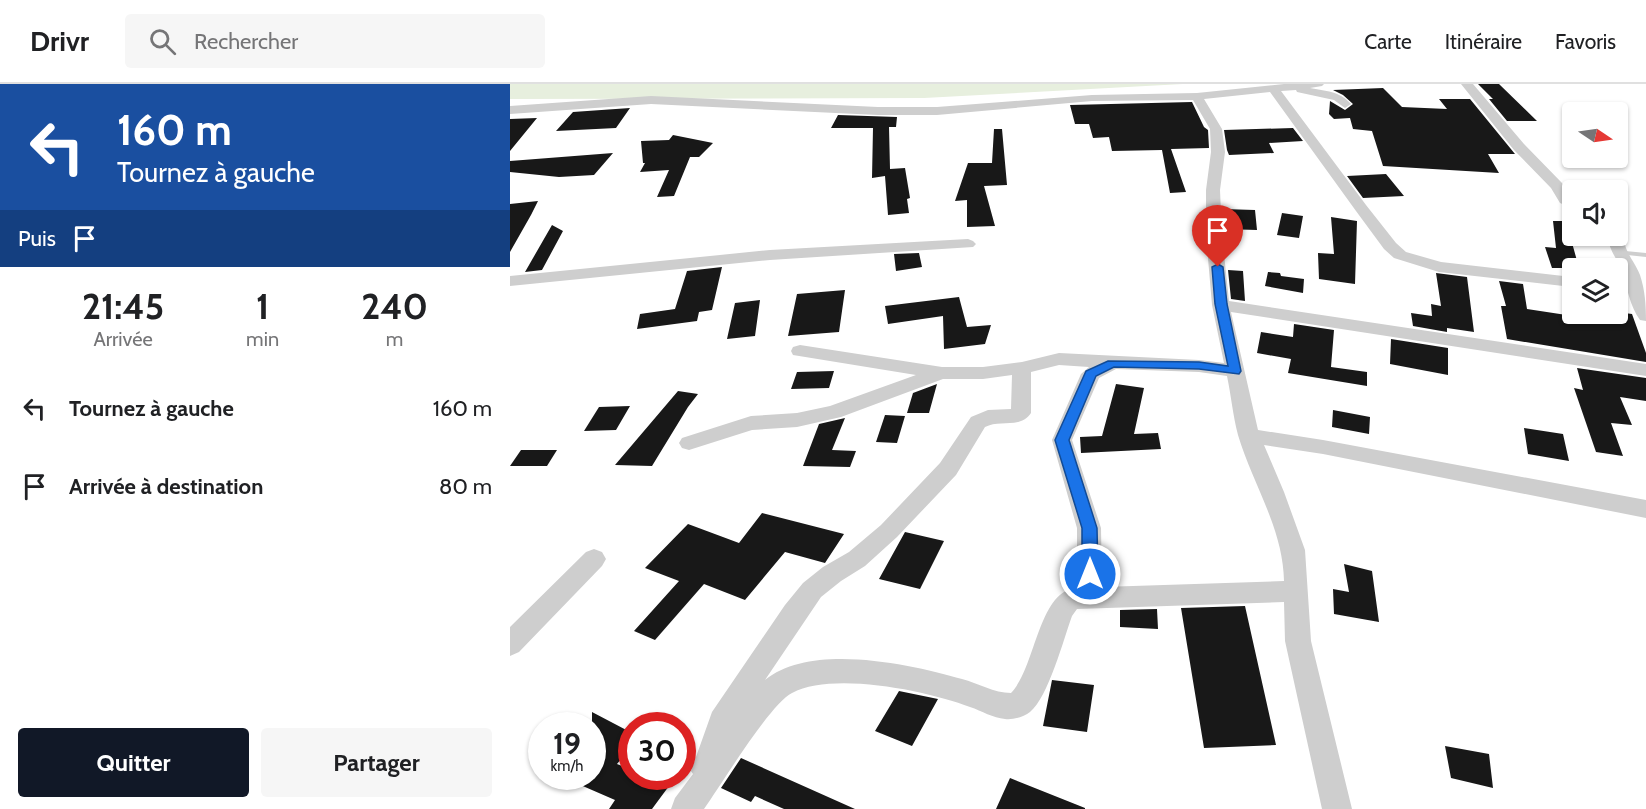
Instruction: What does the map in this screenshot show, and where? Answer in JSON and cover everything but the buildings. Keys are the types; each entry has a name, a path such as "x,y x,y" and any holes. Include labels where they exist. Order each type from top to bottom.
{"street":[{"path":"510,110 651,100 722,102 796,108 938,111 1083,98 1197,96 1318,84"},
{"path":"1467,84 1519,147 1557,186 1562,195"},
{"path":"1279,88 1330,95 1338,97 1345,104"},
{"path":"1279,88 1341,182 1390,246 1400,255 1439,267 1562,281"},
{"path":"1197,96 1216,129 1218,152 1214,190 1214,235 1221,304 1249,436 1273,492 1293,550 1298,641 1336,809"},
{"path":"510,281 770,255 968,244"},
{"path":"1617,246 1631,273 1635,293 1646,316"},
{"path":"1628,291 1635,293"},
{"path":"1221,304 1646,370"},
{"path":"800,351 942,373 983,373 1022,368 1059,359 1199,366 1235,371"},
{"path":"1090,597 1089,528 1062,440 1091,374 1113,363"},
{"path":"694,798 723,722 794,612 813,590 832,574 857,559 889,531 948,469 978,422 988,417 1017,416 1021,413 1022,368"},
{"path":"690,443 751,423 797,420 834,412 942,373"},
{"path":"1249,436 1323,447 1646,509"},
{"path":"510,644 594,559"},
{"path":"694,798 765,698 782,684 812,674 847,671 899,677 972,694 996,704 1008,706 1020,703 1028,693 1056,629 1060,611 1071,599 1296,591"}],"lane":[{"path":"1621,246 1646,255"}],"green space":[{"path":"510,84 1183,84 924,98 510,99"}],"route":[{"path":"1090,574 1089,528 1062,440 1091,374 1113,363 1199,366 1235,371 1221,304 1218,267"}]}
